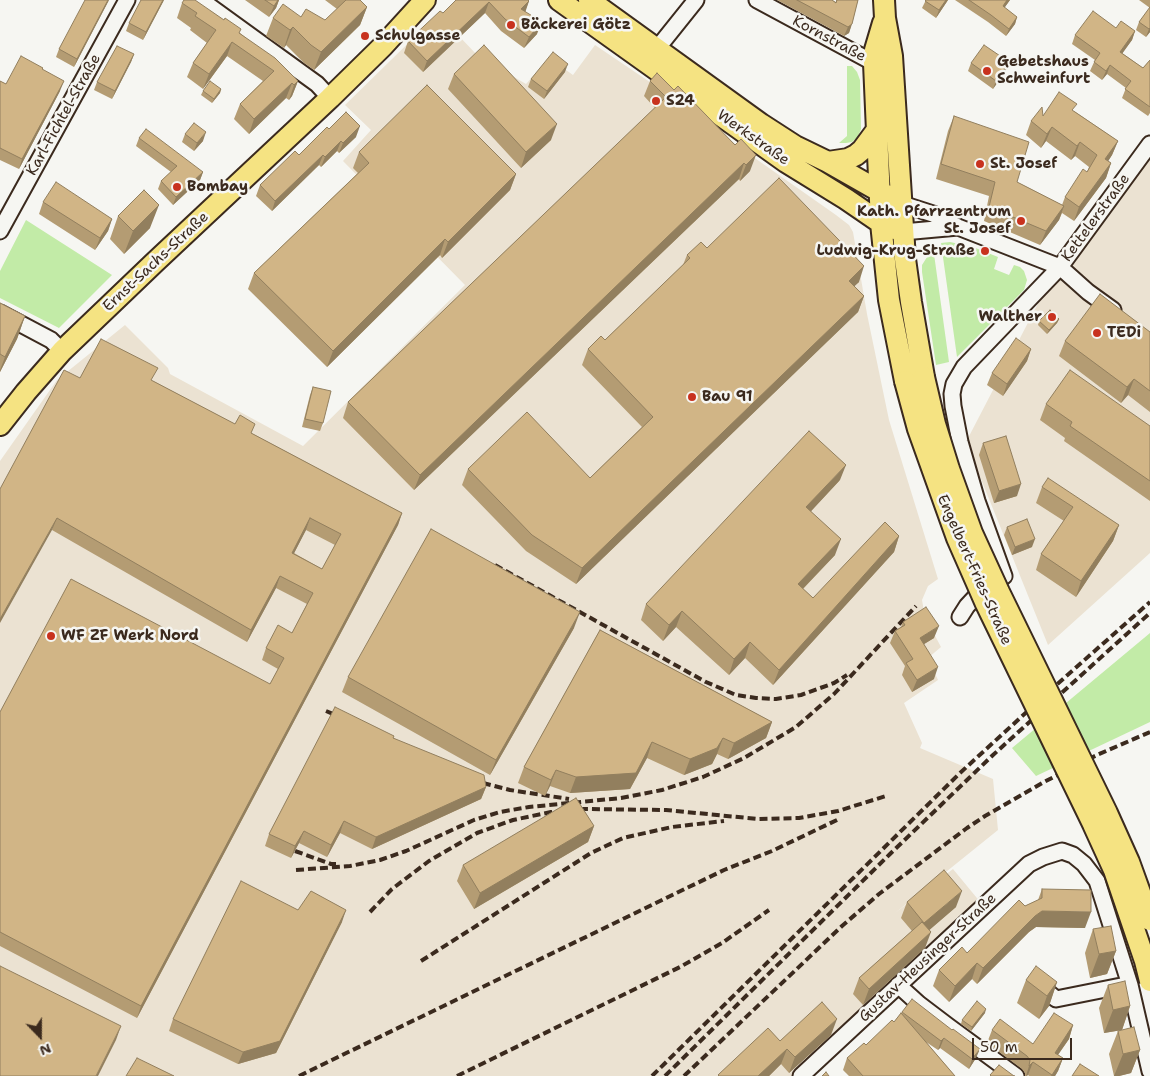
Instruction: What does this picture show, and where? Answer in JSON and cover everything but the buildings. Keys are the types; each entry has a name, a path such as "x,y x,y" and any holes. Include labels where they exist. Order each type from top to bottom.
{"main road":[{"name":"Ernst-Sachs-Straße","path":"0,425 62,351 330,98 383,46 425,0"},
{"name":"Werkstraße","path":"559,0 751,138 881,223 903,232"},
{"name":"Werkstraße","path":"589,0 656,50 795,146 828,162 902,204"},
{"name":"Engelbert-Fries-Straße","path":"885,9 874,64 881,223 889,300 914,379 935,424 972,533 1107,813 1129,862 1150,920"},
{"name":"Engelbert-Fries-Straße","path":"885,9 892,56 903,232 911,302 918,429 957,538 986,604 1093,824 1117,879 1145,960 1150,981"},
{"path":"828,162 848,159 856,155 876,131"}],"street":[{"name":"Karl-Fichtel-Straße","path":"0,231 127,0"},
{"path":"201,0 317,84 330,98"},
{"path":"656,50 696,0"},
{"name":"Kornstraße","path":"757,0 874,64"},
{"name":"Kettelerstraße","path":"1060,267 1150,144"},
{"name":"Kettelerstraße","path":"902,204 933,214 958,227 1060,267 1088,292 1127,320"},
{"name":"Kettelerstraße","path":"903,232 958,227"},
{"path":"960,616 980,592 1004,576 977,501 960,442 953,406 952,394 954,384 964,367 1060,267"},
{"path":"0,313 51,340 62,351"},
{"name":"Gustav-Heusinger-Straße","path":"801,1076 819,1068 898,984 1029,864 1062,851 1073,855 1084,864 1097,881 1130,985"},
{"path":"1034,981 1056,999 1130,985 1150,1071"},
{"path":"898,984 948,1026 1016,1076"}],"shaded area":[{"path":"438,14 478,56 526,84 549,58 573,75 595,45 672,97 849,225 853,232 867,314 889,420 938,579 928,586 922,600 925,617 941,647 928,658 938,680 904,703 922,743 920,748 993,779 998,830 895,913 953,869 981,903 797,1076 0,1076 0,461 57,380 125,325 168,368 170,374 303,446 465,285 343,161 371,130 345,105"},
{"path":"1140,144 1150,151 1150,553 1048,645 966,442 1059,263"}],"green space":[{"path":"847,66 852,66 860,80 861,129 858,137 852,142 839,143 847,136"},
{"path":"26,220 112,275 59,328 0,298 0,271"},
{"path":"950,242 973,247 998,257 994,269 1009,275 1014,265 1020,267 1024,271 1027,280 1024,290 957,357 941,243"},
{"path":"929,254 934,254 949,362 936,365 922,272 922,265"},
{"path":"1150,633 1150,722 1036,776 1012,748"}],"railway":[{"path":"495,565 706,682 736,695 776,699 801,695 834,683 847,675"},
{"path":"652,1076 960,773 1150,602"},
{"path":"296,870 350,866 380,860 406,851 474,820 500,812 529,807 621,798 662,790 703,777 744,758 796,727 834,694 916,606"},
{"path":"665,1076 993,755 1150,613"},
{"path":"326,711 345,719"},
{"path":"684,1076 842,926 879,894 967,828 1044,782 1097,755 1150,732"},
{"path":"472,778 510,790 569,799"},
{"path":"370,912 392,889 429,861 477,833 513,820 551,812 584,809 666,810 758,819 799,818 838,811 886,796"},
{"path":"299,1076 724,870 772,851 839,819"},
{"path":"421,961 591,853 623,838 672,827 724,821"},
{"path":"295,851 331,864 336,864"},
{"path":"457,1076 680,967 722,943 769,910"}],"place":[{"name":"Bäckerei Götz","path":"511,25"},
{"name":"Schulgasse","path":"365,36"},
{"name":"Gebetshaus Schweinfurt","path":"987,71"},
{"name":"S24","path":"656,101"},
{"name":"St. Josef","path":"980,164"},
{"name":"Bombay","path":"177,187"},
{"name":"Kath. Pfarrzentrum St. Josef","path":"1021,221"},
{"name":"Ludwig-Krug-Straße","path":"985,251"},
{"name":"Walther","path":"1052,317"},
{"name":"TEDi","path":"1097,333"},
{"name":"Bau 91","path":"692,397"},
{"name":"WF ZF Werk Nord","path":"51,636"}]}
